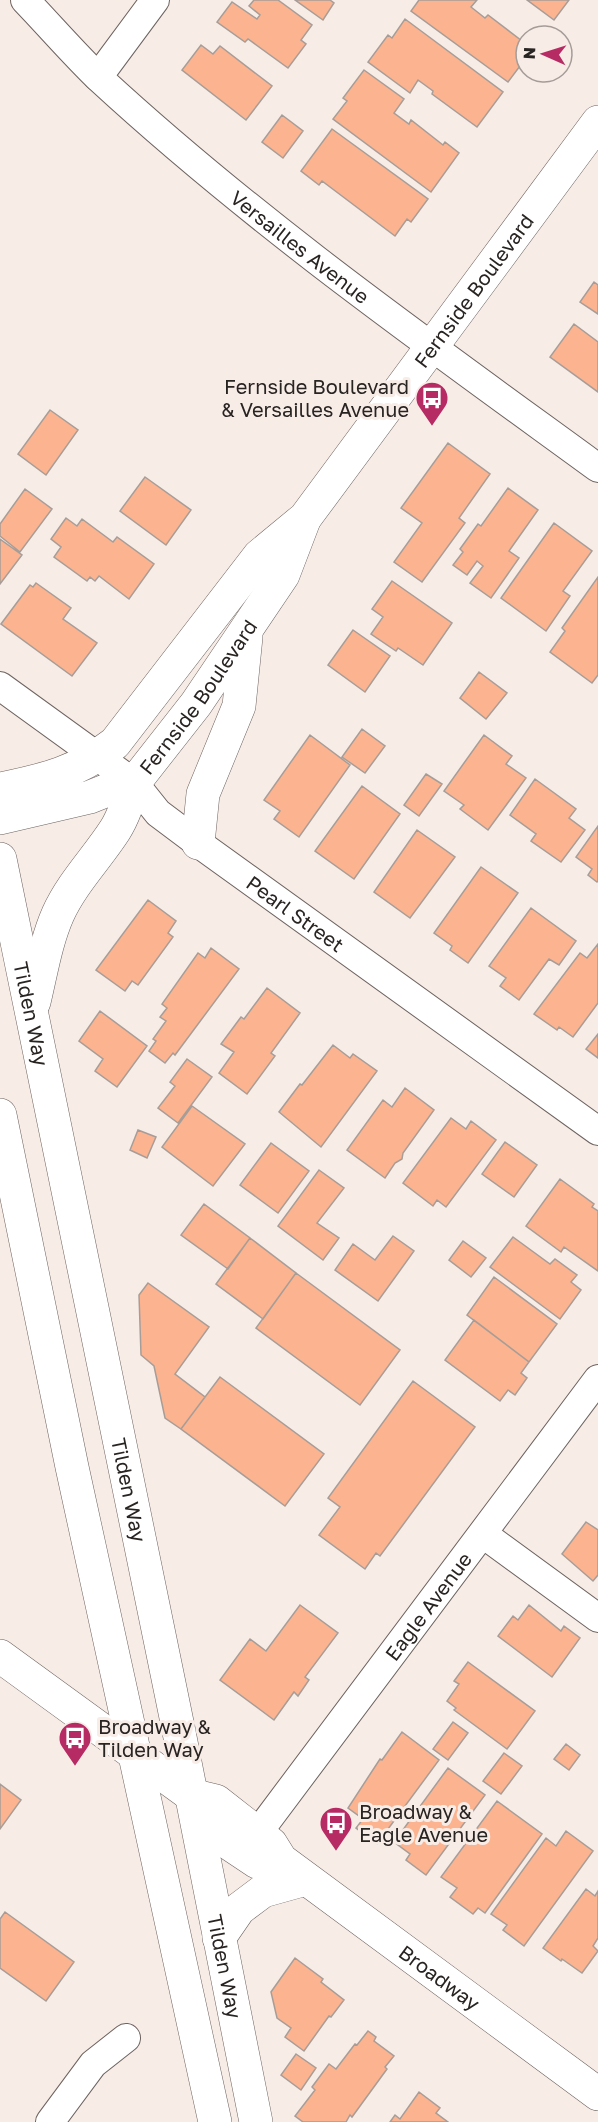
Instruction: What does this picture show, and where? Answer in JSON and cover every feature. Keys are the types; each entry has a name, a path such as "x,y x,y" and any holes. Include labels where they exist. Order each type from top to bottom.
{"main road":[{"name":"Fernside Boulevard","path":"0,789 60,776 98,757 115,743 259,556 305,518 598,122"},
{"name":"Fernside Boulevard","path":"0,818 90,797 134,783 196,704 246,633 283,575 305,518"},
{"path":"198,843 203,795 238,706 246,633"},
{"path":"32,1012 46,949 59,913 87,868 116,829 134,783"},
{"name":"Tilden Way","path":"0,859 256,2122"},
{"path":"0,1115 72,1467 214,2122"},
{"name":"Broadway","path":"0,1656 191,1795 216,1801 271,1844 293,1870 598,2094"},
{"name":"Broadway","path":"191,1795 208,1825 227,1842 257,1862 293,1870"},
{"path":"219,1938 239,1909 293,1870"}],"street":[{"name":"Versailles Avenue","path":"25,0 99,77 223,185 385,314 598,468"},
{"path":"99,77 156,0"},
{"name":"Pearl Street","path":"0,686 134,783 158,813 198,843 598,1131"},
{"name":"Eagle Avenue","path":"257,1834 598,1379"},
{"path":"483,1534 598,1618"},
{"path":"50,2122 93,2064 126,2038"}],"building":[{"path":"254,0 278,0 312,25 301,40 306,44 288,68 248,39 245,42 217,22 232,2 257,19 260,15 249,6"},
{"path":"295,0 330,0 334,3 323,20"},
{"path":"419,0 477,0 471,7 485,18 488,15 514,35 514,74 508,82 411,11"},
{"path":"527,0 569,0 554,20"},
{"path":"405,19 503,92 477,127 432,94 433,91 418,80 410,93 368,62 388,35 392,38"},
{"path":"201,45 213,54 220,46 272,86 246,120 182,70"},
{"path":"364,70 404,99 394,113 409,124 411,120 443,145 445,142 459,153 431,192 333,119 347,101 343,98"},
{"path":"282,115 303,131 283,158 262,142"},
{"path":"332,129 428,199 411,222 407,219 395,236 322,181 319,185 301,171"},
{"path":"594,282 598,285 598,314 580,302"},
{"path":"574,324 598,342 598,392 550,357"},
{"path":"50,410 78,430 46,475 18,454"},
{"path":"448,443 490,474 459,518 465,523 422,582 394,562 422,523 401,508"},
{"path":"145,477 191,510 166,545 120,511"},
{"path":"508,488 538,510 509,551 519,558 491,598 470,583 483,566 477,561 467,575 453,565 463,552 460,549 478,524 481,526"},
{"path":"25,489 52,509 20,552 0,536 0,524"},
{"path":"66,518 77,526 82,519 113,542 117,537 154,564 129,599 99,576 95,581 90,577 87,581 54,557 61,547 51,539"},
{"path":"554,523 592,551 563,591 570,596 546,631 501,598"},
{"path":"0,539 22,555 0,584"},
{"path":"598,577 598,675 592,683 550,652 565,631 562,628"},
{"path":"392,581 452,623 423,665 398,648 396,651 371,634 383,617 372,609"},
{"path":"36,583 71,608 63,619 97,643 72,676 1,624 30,585 33,587"},
{"path":"353,630 390,656 365,692 328,665"},
{"path":"479,672 507,693 486,719 460,698"},
{"path":"362,729 385,746 365,773 342,757"},
{"path":"310,735 350,765 299,837 274,819 280,811 264,800"},
{"path":"484,735 512,756 506,764 526,778 488,830 460,809 464,805 444,791"},
{"path":"426,774 442,784 419,816 404,805"},
{"path":"535,779 576,809 569,818 585,830 561,862 531,841 536,834 510,815"},
{"path":"362,786 400,814 354,879 315,851"},
{"path":"598,826 597,882 588,875 592,869 576,857"},
{"path":"417,830 455,857 410,918 374,892"},
{"path":"481,867 518,893 468,963 450,950 452,946 434,933"},
{"path":"148,900 176,921 168,933 173,937 138,985 132,981 125,991 96,970"},
{"path":"531,908 576,941 559,965 549,959 519,1000 500,986 506,978 489,966"},
{"path":"598,944 598,1003 573,1037 559,1027 557,1030 534,1014 580,953 587,958"},
{"path":"211,948 239,969 175,1055 173,1053 165,1063 149,1051 156,1041 153,1039 166,1021 160,1017 167,1008 162,1004 198,953 205,958"},
{"path":"267,988 300,1013 271,1053 275,1056 247,1094 219,1073 234,1052 221,1044 241,1017 244,1019"},
{"path":"100,1011 147,1046 117,1087 95,1071 103,1059 79,1041"},
{"path":"598,1034 598,1058 586,1049"},
{"path":"333,1045 350,1058 353,1054 377,1071 321,1147 279,1112"},
{"path":"187,1059 212,1077 178,1123 158,1108 175,1086 170,1082"},
{"path":"405,1088 434,1110 403,1153 402,1159 395,1163 385,1178 347,1150 383,1100 392,1107"},
{"path":"192,1106 245,1144 213,1186 162,1147"},
{"path":"451,1118 466,1129 471,1121 496,1140 446,1207 437,1200 433,1206 403,1183"},
{"path":"138,1130 156,1137 147,1158 130,1150"},
{"path":"505,1142 537,1165 514,1197 482,1174"},
{"path":"271,1143 309,1171 278,1213 240,1185"},
{"path":"319,1170 344,1188 317,1223 339,1238 323,1260 278,1226"},
{"path":"560,1179 594,1204 592,1207 598,1211 598,1271 564,1247 561,1252 526,1226"},
{"path":"204,1204 250,1238 228,1269 181,1235"},
{"path":"393,1236 414,1251 378,1301 335,1270 353,1244 375,1260"},
{"path":"513,1237 550,1264 555,1259 577,1275 571,1282 581,1290 560,1319 490,1267"},
{"path":"250,1238 296,1273 263,1319 216,1284"},
{"path":"463,1241 486,1258 471,1277 449,1260"},
{"path":"296,1273 400,1350 360,1405 256,1328"},
{"path":"494,1277 557,1324 529,1362 467,1315"},
{"path":"148,1283 209,1327 175,1374 205,1397 181,1429 165,1418 154,1366 141,1355 139,1295"},
{"path":"474,1320 529,1362 521,1373 527,1378 515,1395 508,1390 500,1401 445,1360"},
{"path":"220,1377 324,1454 285,1506 181,1429"},
{"path":"413,1381 475,1427 380,1556 376,1553 365,1569 319,1535 340,1507 328,1498"},
{"path":"586,1522 598,1530 598,1575 593,1581 562,1554"},
{"path":"300,1605 338,1633 305,1677 309,1680 298,1696 294,1692 274,1720 220,1680 250,1639 266,1651"},
{"path":"529,1605 561,1631 564,1626 580,1638 552,1677 498,1636 513,1616 518,1620"},
{"path":"468,1662 535,1711 507,1749 454,1710 456,1708 447,1701 459,1684 454,1681"},
{"path":"453,1722 468,1733 448,1760 433,1749"},
{"path":"402,1732 439,1760 377,1844 356,1828 363,1819 348,1808 380,1759 382,1760"},
{"path":"566,1744 580,1755 569,1770 554,1759"},
{"path":"504,1753 522,1766 501,1794 483,1781"},
{"path":"448,1768 485,1795 426,1875 406,1860 410,1854 394,1842"},
{"path":"0,1784 21,1800 0,1829"},
{"path":"497,1801 542,1834 485,1913 478,1908 473,1914 450,1897 457,1888 441,1877"},
{"path":"566,1831 593,1851 524,1946 503,1930 507,1925 491,1914 546,1838 556,1846"},
{"path":"586,1889 595,1896 598,1891 598,1938 593,1946 598,1951 582,1973 543,1948"},
{"path":"5,1912 74,1962 46,2001 0,1968 0,1919"},
{"path":"295,1958 323,1979 321,1982 344,2000 331,2017 329,2016 304,2051 285,2037 291,2028 277,2018 271,1992"},
{"path":"368,2031 376,2037 374,2041 394,2056 352,2117 350,2115 346,2122 303,2122 295,2116 315,2090 312,2087 329,2064 336,2069"},
{"path":"296,2054 316,2068 301,2090 281,2075"},
{"path":"419,2092 440,2108 436,2113 448,2122 390,2122 395,2115 400,2119"}],"place":[{"name":"Fernside Boulevard & Versailles Avenue","path":"432,427"},
{"name":"Broadway & Tilden Way","path":"75,1767"},
{"name":"Broadway & Eagle Avenue","path":"336,1852"}]}
